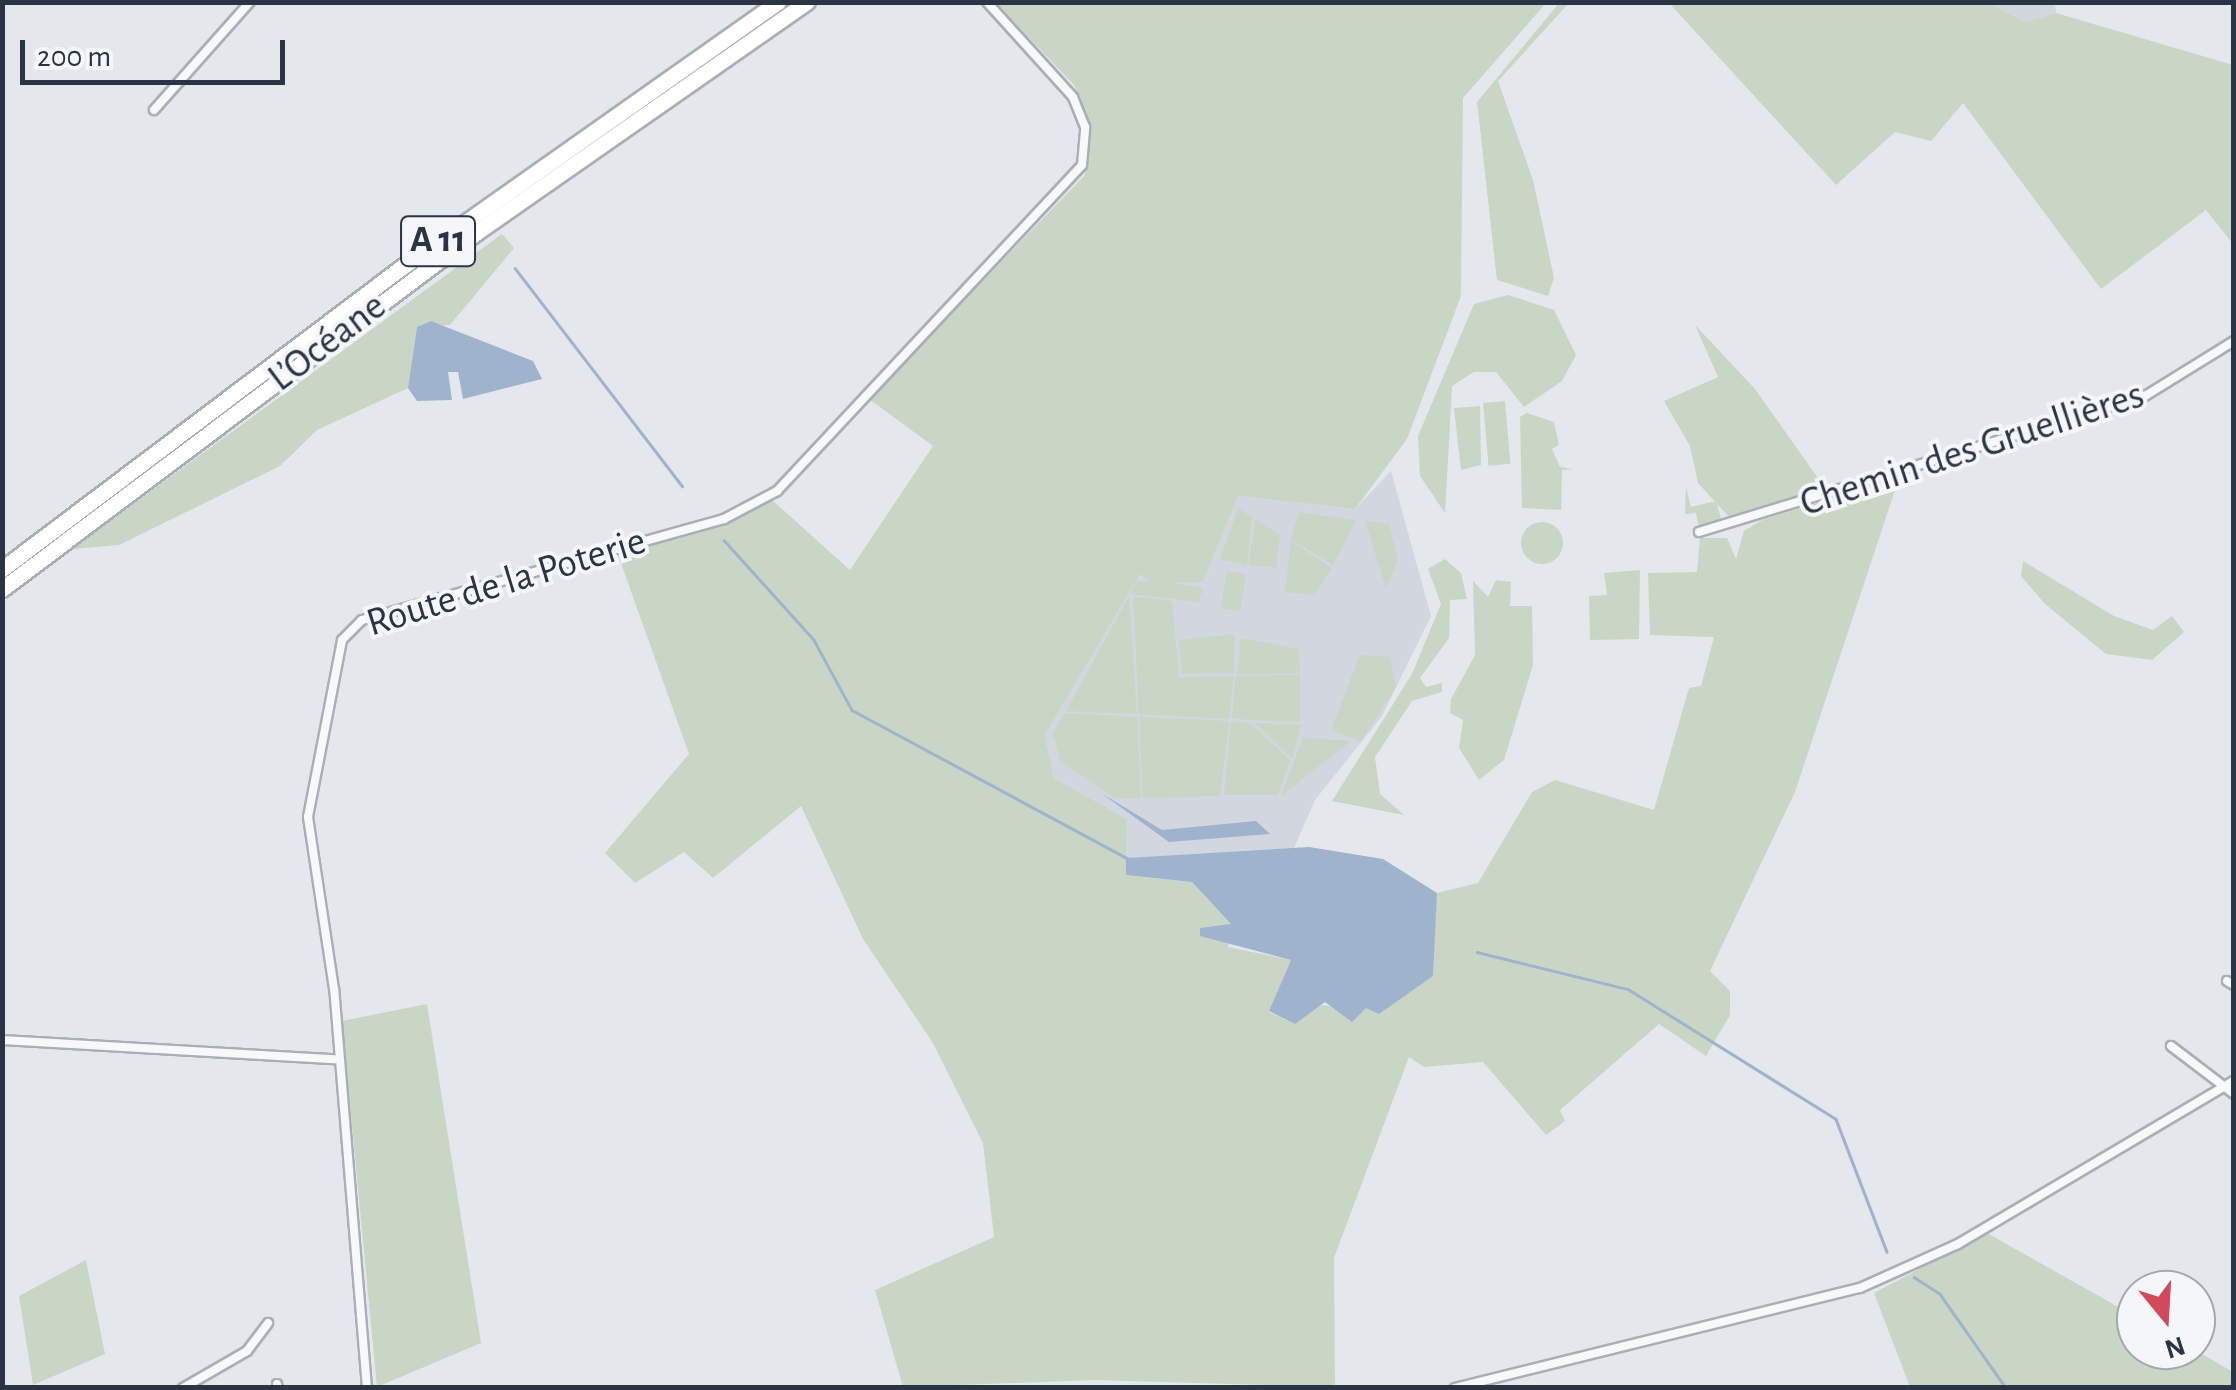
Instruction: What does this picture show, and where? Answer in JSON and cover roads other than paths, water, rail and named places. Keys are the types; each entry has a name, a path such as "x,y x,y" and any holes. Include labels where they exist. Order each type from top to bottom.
{"highway":[{"name":"L’Océane","path":"2,569 388,277 778,2"},
{"name":"L’Océane","path":"2,589 477,232 807,2"}],"street":[{"path":"154,110 250,2"},
{"name":"Route de la Poterie","path":"367,1388 370,1349 334,1058 334,989 307,802 342,640 362,620 724,519 777,491 1082,165 1084,127 1073,97 988,2"},
{"name":"Chemin des Gruellières","path":"1699,532 2145,396 2234,341"},
{"path":"2,1040 334,1058"},
{"path":"2171,1046 2229,1083 2234,1094"},
{"path":"1455,1388 1801,1309 1958,1244 2229,1083"},
{"path":"183,1388 247,1351 268,1323"}],"water":[{"path":"431,321 533,361 542,379 463,399 458,372 448,372 452,400 417,401 408,388 417,327"},
{"path":"1101,793 1162,830 1256,821 1270,834 1169,842"},
{"path":"1309,847 1383,859 1437,893 1433,976 1379,1014 1366,1008 1352,1022 1325,1002 1295,1024 1269,1011 1291,960 1200,936 1200,928 1231,924 1192,882 1126,875 1126,858"}],"waterway":[{"path":"515,268 682,486"},
{"path":"724,540 814,640 852,710 1127,858"},
{"path":"1477,952 1628,989 1836,1119 1887,1252"},
{"path":"1914,1277 1940,1294 2006,1388"}]}
